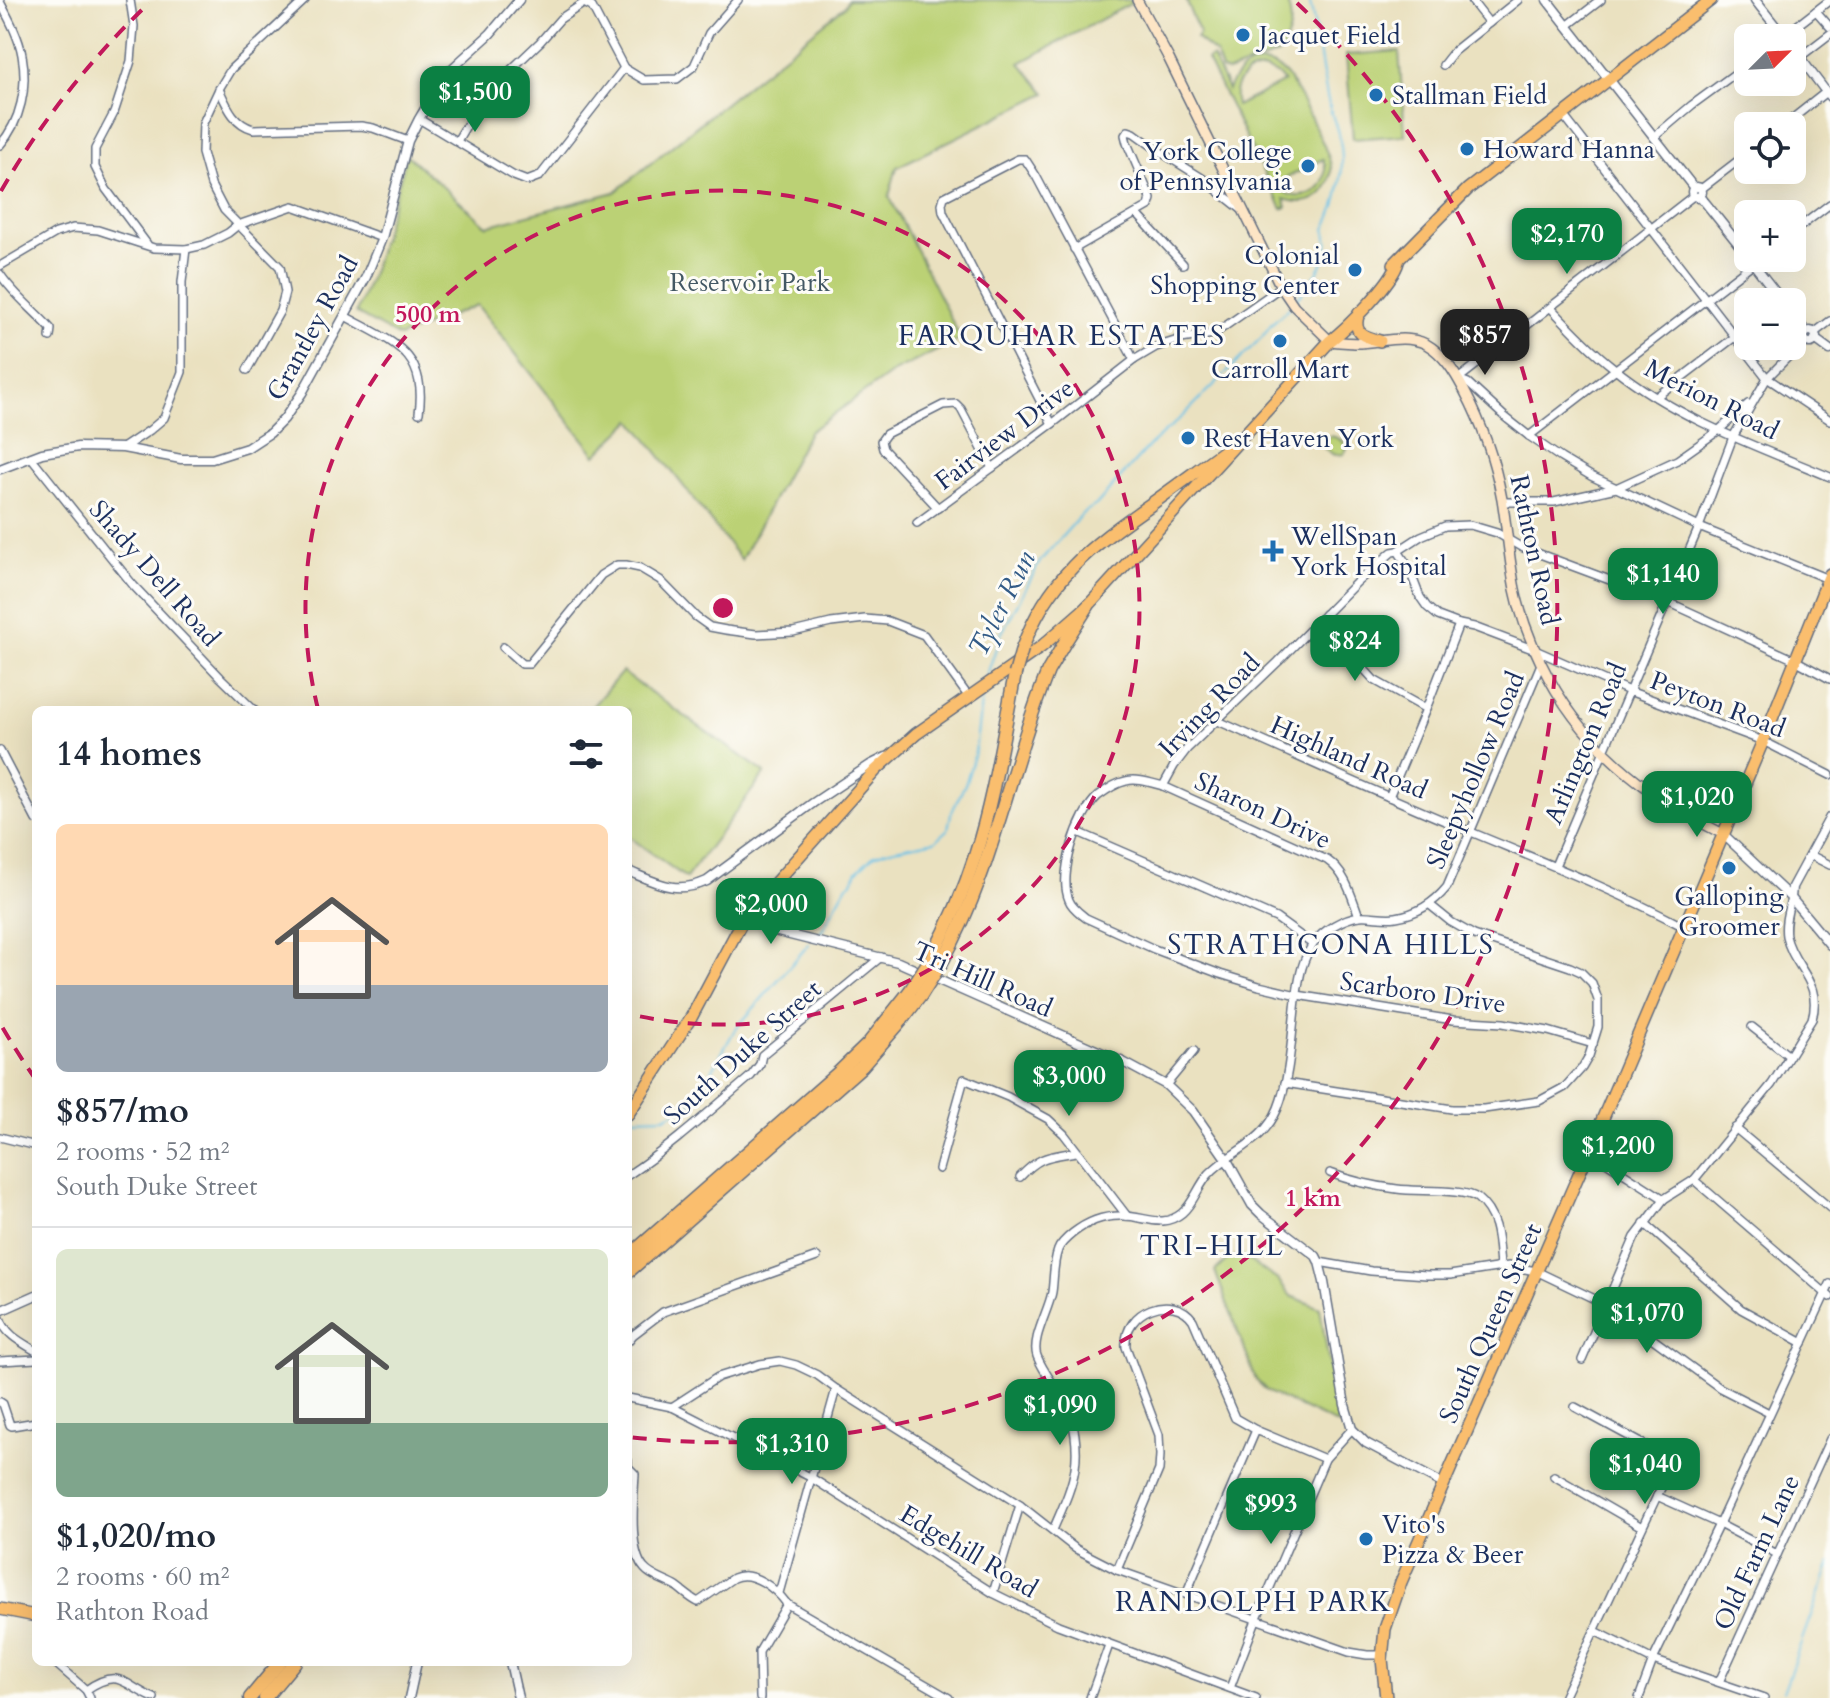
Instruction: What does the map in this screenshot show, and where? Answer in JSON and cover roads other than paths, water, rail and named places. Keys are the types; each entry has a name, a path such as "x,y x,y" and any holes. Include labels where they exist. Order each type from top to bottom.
{"highway":[{"path":"632,1268 862,1066 893,1031 936,960 976,853 1015,674 1030,627 1062,578 1078,560 1234,444"},
{"path":"936,960 954,940 979,878 1048,671 1088,606"},
{"path":"632,1253 838,1073 916,993"},
{"path":"250,1698 277,1666"},
{"path":"265,1698 292,1666"}],"main road":[{"path":"1137,0 1281,287 1292,304 1330,341"},
{"path":"1330,341 1338,326 1393,265 1468,189 1711,0"},
{"path":"632,1107 692,1016 744,918 891,755 968,696 1041,647 1088,606 1234,444 1330,341 1343,331 1387,282 1398,262"},
{"path":"1359,313 1356,321 1358,330 1365,337 1380,341"},
{"name":"Rathton Road","path":"1330,341 1417,341 1427,345 1449,365 1469,398 1487,443 1502,502 1516,593 1524,622 1541,664 1560,697 1582,728 1627,774 1686,815 1723,834"},
{"name":"South Queen Street","path":"1386,1698 1382,1655 1391,1611 1763,741 1829,576"},
{"path":"0,1609 32,1615"}],"street":[{"path":"130,0 134,26 131,61 114,113 95,149 95,167 106,189 148,246"},
{"path":"247,370 280,311 285,292 280,267 224,210 217,198 202,153 203,123 231,69 305,0"},
{"name":"Grantley Road","path":"0,469 59,449 78,447 123,448 157,456 198,460 222,457 247,448 270,433 292,408 366,277 382,238 408,141 419,119 445,75 490,34 519,0"},
{"path":"1471,0 1489,23"},
{"path":"1443,65 1454,51 1518,0"},
{"path":"1547,0 1734,237"},
{"path":"1567,26 1601,0"},
{"path":"1755,0 1773,24"},
{"path":"1800,24 1830,0"},
{"path":"457,141 497,83 560,19 584,3 592,7 624,68 644,80 677,79 694,66 709,33 735,1"},
{"path":"0,2 22,54 24,85 12,132 0,145"},
{"path":"1816,11 1830,27"},
{"path":"1806,52 1830,34"},
{"path":"1802,112 1829,92 1806,64"},
{"path":"419,119 527,181 540,176 624,68"},
{"path":"1654,137 1734,75"},
{"path":"219,89 232,115 243,126 253,129 361,126 408,141"},
{"path":"1563,115 1734,333"},
{"path":"1074,249 1149,206 1151,199 1127,143 1125,135 1128,131 1202,178 1245,213"},
{"path":"1052,424 943,212 944,197 1018,159 1025,159 1134,360"},
{"path":"1458,379 1734,164"},
{"path":"1806,222 1830,204"},
{"path":"0,266 56,233 73,228 98,230 154,248 186,249 204,245 238,225 293,206 382,238"},
{"path":"1137,214 1183,264"},
{"path":"123,448 164,418 182,372 182,282 186,249"},
{"path":"1529,436 1707,299 1737,272"},
{"path":"0,274 51,329 50,337"},
{"name":"Fairview Drive","path":"917,523 1134,360 1156,347 1214,334 1281,287"},
{"name":"Merion Road","path":"1551,308 1581,340 1616,370 1656,397 1718,431 1830,477"},
{"path":"345,316 408,355 418,372 419,413"},
{"name":"Arlington Road","path":"1555,866 1699,527 1733,437 1767,378 1830,321"},
{"path":"1806,331 1830,350"},
{"path":"1656,397 1734,338"},
{"path":"1754,360 1767,378 1830,420"},
{"path":"1458,379 1468,383 1529,436 1591,476 1699,527 1829,576"},
{"path":"1502,502 1554,502 1616,488 1677,460 1718,431 1756,397"},
{"path":"938,508 883,449 881,441 886,434 943,405 956,404 992,468"},
{"name":"Shady Dell Road","path":"31,457 133,585 250,706"},
{"name":"Irving Road","path":"1163,786 1187,749 1377,564 1392,552 1445,526 1470,525 1497,533 1521,547 1666,601 1830,679"},
{"name":"Peyton Road","path":"1398,551 1408,566 1420,597 1438,616 1535,650 1629,691 1763,741 1830,775"},
{"path":"503,647 522,664 529,664 601,575 617,565 626,565 640,568 660,580 710,627 756,634 793,632 865,619 888,621 924,635 968,696"},
{"path":"1325,614 1344,647 1374,680 1426,709"},
{"path":"1389,797 1459,624"},
{"name":"Sleepyhollow Road","path":"1312,944 1328,929 1359,916 1395,917 1430,905 1447,887 1541,664"},
{"name":"Highland Road","path":"1218,721 1634,900 1684,927"},
{"path":"0,751 32,812"},
{"path":"632,873 666,886 699,885 813,803 870,765 891,755"},
{"name":"Sharon Drive","path":"1085,814 1096,797 1127,780 1163,786 1327,860 1345,877 1359,916"},
{"name":"Scarboro Drive","path":"1085,814 1068,855 1065,881 1069,901 1086,918 1141,943 1259,986 1297,995 1453,1020 1503,1023 1548,1031 1593,1044"},
{"path":"1582,1360 1635,1237 1644,1223 1664,1199 1694,1180 1772,1084 1812,1019 1815,995 1787,938 1785,922 1792,887 1830,817"},
{"path":"1053,1530 1076,1467 1072,1420 1037,1356 1036,1344 1052,1295 1058,1248 1071,1235 1107,1217 1127,1216 1153,1222 1179,1216 1192,1203 1210,1173 1256,1140 1278,1108 1285,1083 1301,968 1312,944 1276,918 1078,832"},
{"name":"Rathton Road","path":"1723,834 1791,898 1830,945"},
{"path":"1810,855 1830,865"},
{"path":"1285,1083 1452,1109 1484,1109 1539,1101 1565,1087 1582,1068 1598,1027 1598,1000 1592,983 1581,972 1474,935 1430,905"},
{"name":"Tri Hill Road","path":"744,918 774,931 881,957 1123,1062 1166,1085 1193,1111 1227,1160 1252,1205 1311,1251 1319,1262"},
{"name":"South Duke Street","path":"632,1172 751,1076 760,1064 762,1055 881,957"},
{"path":"1752,1027 1789,1056"},
{"path":"1166,1085 1194,1051"},
{"path":"939,1169 964,1079 1008,1097 1048,1119 1064,1134 1127,1216"},
{"path":"1735,1128 1830,1208"},
{"path":"0,1137 32,1145"},
{"path":"1589,1151 1664,1199"},
{"path":"1020,1177 1042,1158 1076,1152"},
{"path":"1330,1173 1398,1189 1470,1194 1479,1200 1497,1230 1500,1267"},
{"path":"1694,1180 1828,1295"},
{"path":"1644,1223 1741,1309 1803,1343"},
{"path":"632,1336 663,1312 817,1257"},
{"path":"1443,1484 1366,1443 1352,1429 1319,1262 1371,1271 1427,1275 1450,1275 1500,1267 1536,1271 1605,1304 1720,1388 1769,1413"},
{"path":"1639,1698 1653,1660 1828,1295 1830,1284"},
{"path":"0,1311 32,1297"},
{"path":"1117,1570 1159,1470 1159,1435 1126,1347 1125,1336 1129,1326 1155,1307 1189,1314 1235,1418 1325,1459"},
{"path":"0,1318 8,1333 32,1348"},
{"path":"0,1361 32,1359"},
{"path":"672,1407 718,1377 760,1364 780,1361 796,1365 817,1375 1020,1505 1096,1561 1349,1652 1382,1655"},
{"path":"779,1593 836,1389"},
{"name":"Edgehill Road","path":"632,1399 672,1407 810,1477 993,1593 1058,1625 1256,1698"},
{"path":"0,1402 10,1425 32,1423"},
{"path":"1563,1698 1670,1468 1667,1457 1575,1407"},
{"path":"1230,1688 1325,1459 1352,1429"},
{"path":"1186,1594 1256,1430"},
{"name":"Old Farm Lane","path":"1719,1682 1830,1439"},
{"path":"632,1471 635,1474 632,1521 641,1565 647,1571 698,1602 722,1584 739,1575 748,1575 779,1593 787,1604 949,1698"},
{"path":"1554,1476 1642,1527"},
{"path":"1657,1496 1777,1554"},
{"path":"993,1593 1020,1505"},
{"path":"760,1698 759,1652 787,1604"},
{"path":"1595,1631 1653,1660 1764,1698"},
{"path":"1090,1698 1109,1645"},
{"path":"59,1666 86,1690 90,1698"},
{"path":"409,1698 416,1666"},
{"path":"511,1666 518,1698"},
{"path":"86,1690 98,1682 113,1678 128,1682 154,1698"}],"waterway":[{"name":"Tyler Run","path":"1296,300 1315,276 1324,258 1327,248 1325,229 1338,194 1342,169 1341,144 1327,97 1309,0"},
{"name":"Tyler Run","path":"985,681 1000,636 1041,560 1083,513 1096,505 1150,445 1184,415 1289,308"},
{"name":"Tyler Run","path":"814,939 847,885 873,856 935,841 948,829 975,752 982,695"},
{"name":"Tyler Run","path":"632,1118 665,1117 691,1104 734,1031 809,944"},
{"path":"1783,1692 1830,1563"}],"place":[{"name":"Jacquet Field","path":"1243,35"},
{"name":"Stallman Field","path":"1376,95"},
{"name":"Howard Hanna","path":"1467,149"},
{"name":"York College of Pennsylvania","path":"1308,166"},
{"name":"Colonial Shopping Center","path":"1355,270"},
{"name":"Carroll Mart","path":"1280,341"},
{"name":"Rest Haven York","path":"1188,438"},
{"name":"WellSpan York Hospital","path":"1273,551"},
{"name":"Galloping Groomer","path":"1729,868"},
{"name":"Vito's Pizza & Beer","path":"1366,1539"}],"district":[{"name":"FARQUHAR ESTATES","path":"1062,335"},
{"name":"STRATHCONA HILLS","path":"1331,944"},
{"name":"TRI-HILL","path":"1212,1245"},
{"name":"RANDOLPH PARK","path":"1254,1601"}],"park label":[{"name":"Reservoir Park","path":"750,282"}]}
